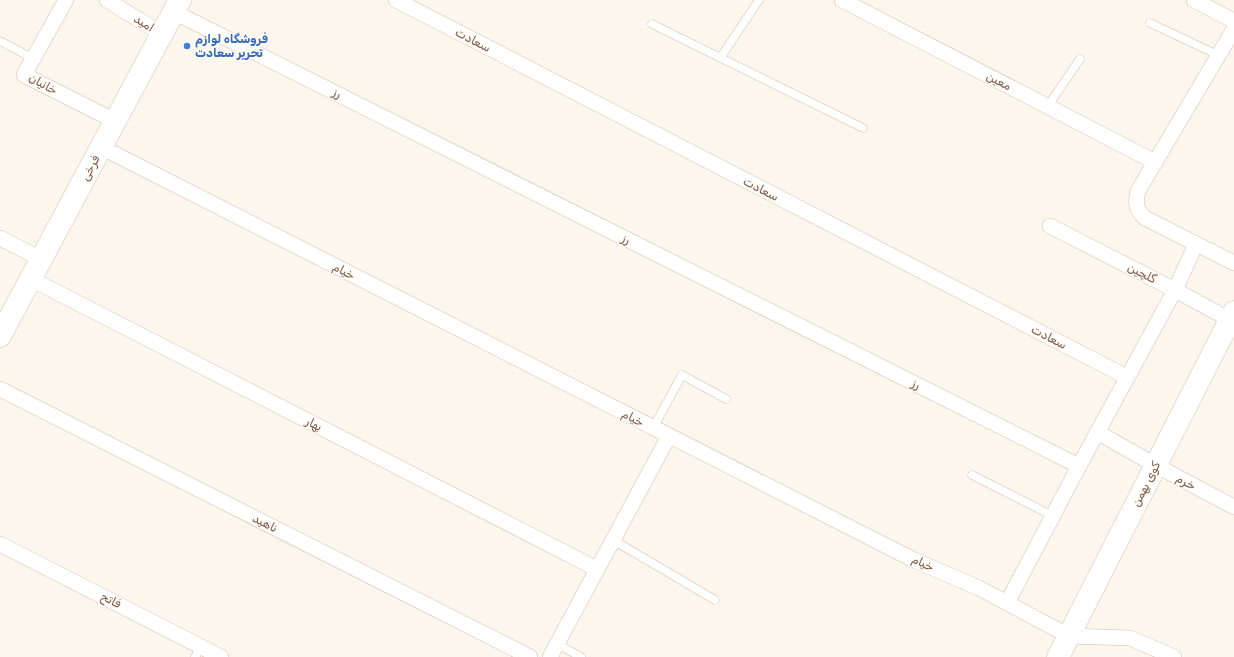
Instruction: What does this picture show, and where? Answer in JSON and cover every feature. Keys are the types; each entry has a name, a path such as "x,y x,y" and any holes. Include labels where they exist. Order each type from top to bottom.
{"street":[{"name":"خانیان","path":"66,0 24,76 115,121"},
{"name":"امید","path":"107,0 162,34"},
{"name":"سعادت","path":"396,0 1127,377"},
{"name":"معین","path":"842,0 1156,162"},
{"path":"1194,0 1234,21"},
{"name":"فرخی","path":"0,336 177,6"},
{"name":"رز","path":"177,6 1079,466"},
{"path":"1234,29 1138,191 1136,202 1138,212 1145,218 1234,262"},
{"name":"خیام","path":"101,147 914,560 979,588 1068,636 1130,638 1174,657"},
{"name":"گلچین","path":"1050,226 1233,318"},
{"path":"0,238 41,260"},
{"path":"1007,604 1097,432 1175,290 1196,244"},
{"name":"بهار","path":"30,279 597,569"},
{"name":"کوی بهمن","path":"1058,657 1233,318"},
{"name":"ناهید","path":"0,389 530,657"},
{"name":"خرم","path":"1097,432 1234,506"},
{"path":"550,657 670,436"},
{"name":"فاتح","path":"0,544 198,652 221,657"}],"lane":[{"path":"721,57 760,0"},
{"path":"1150,23 1218,55"},
{"path":"652,24 863,128"},
{"path":"0,41 34,59"},
{"path":"1048,106 1080,59"},
{"path":"653,428 682,375 726,399"},
{"path":"972,474 1053,516"},
{"path":"613,540 715,600"},
{"path":"557,644 581,657"}],"place":[{"name":"فروشگاه لوازم تحریر سعادت","path":"187,46"}]}
